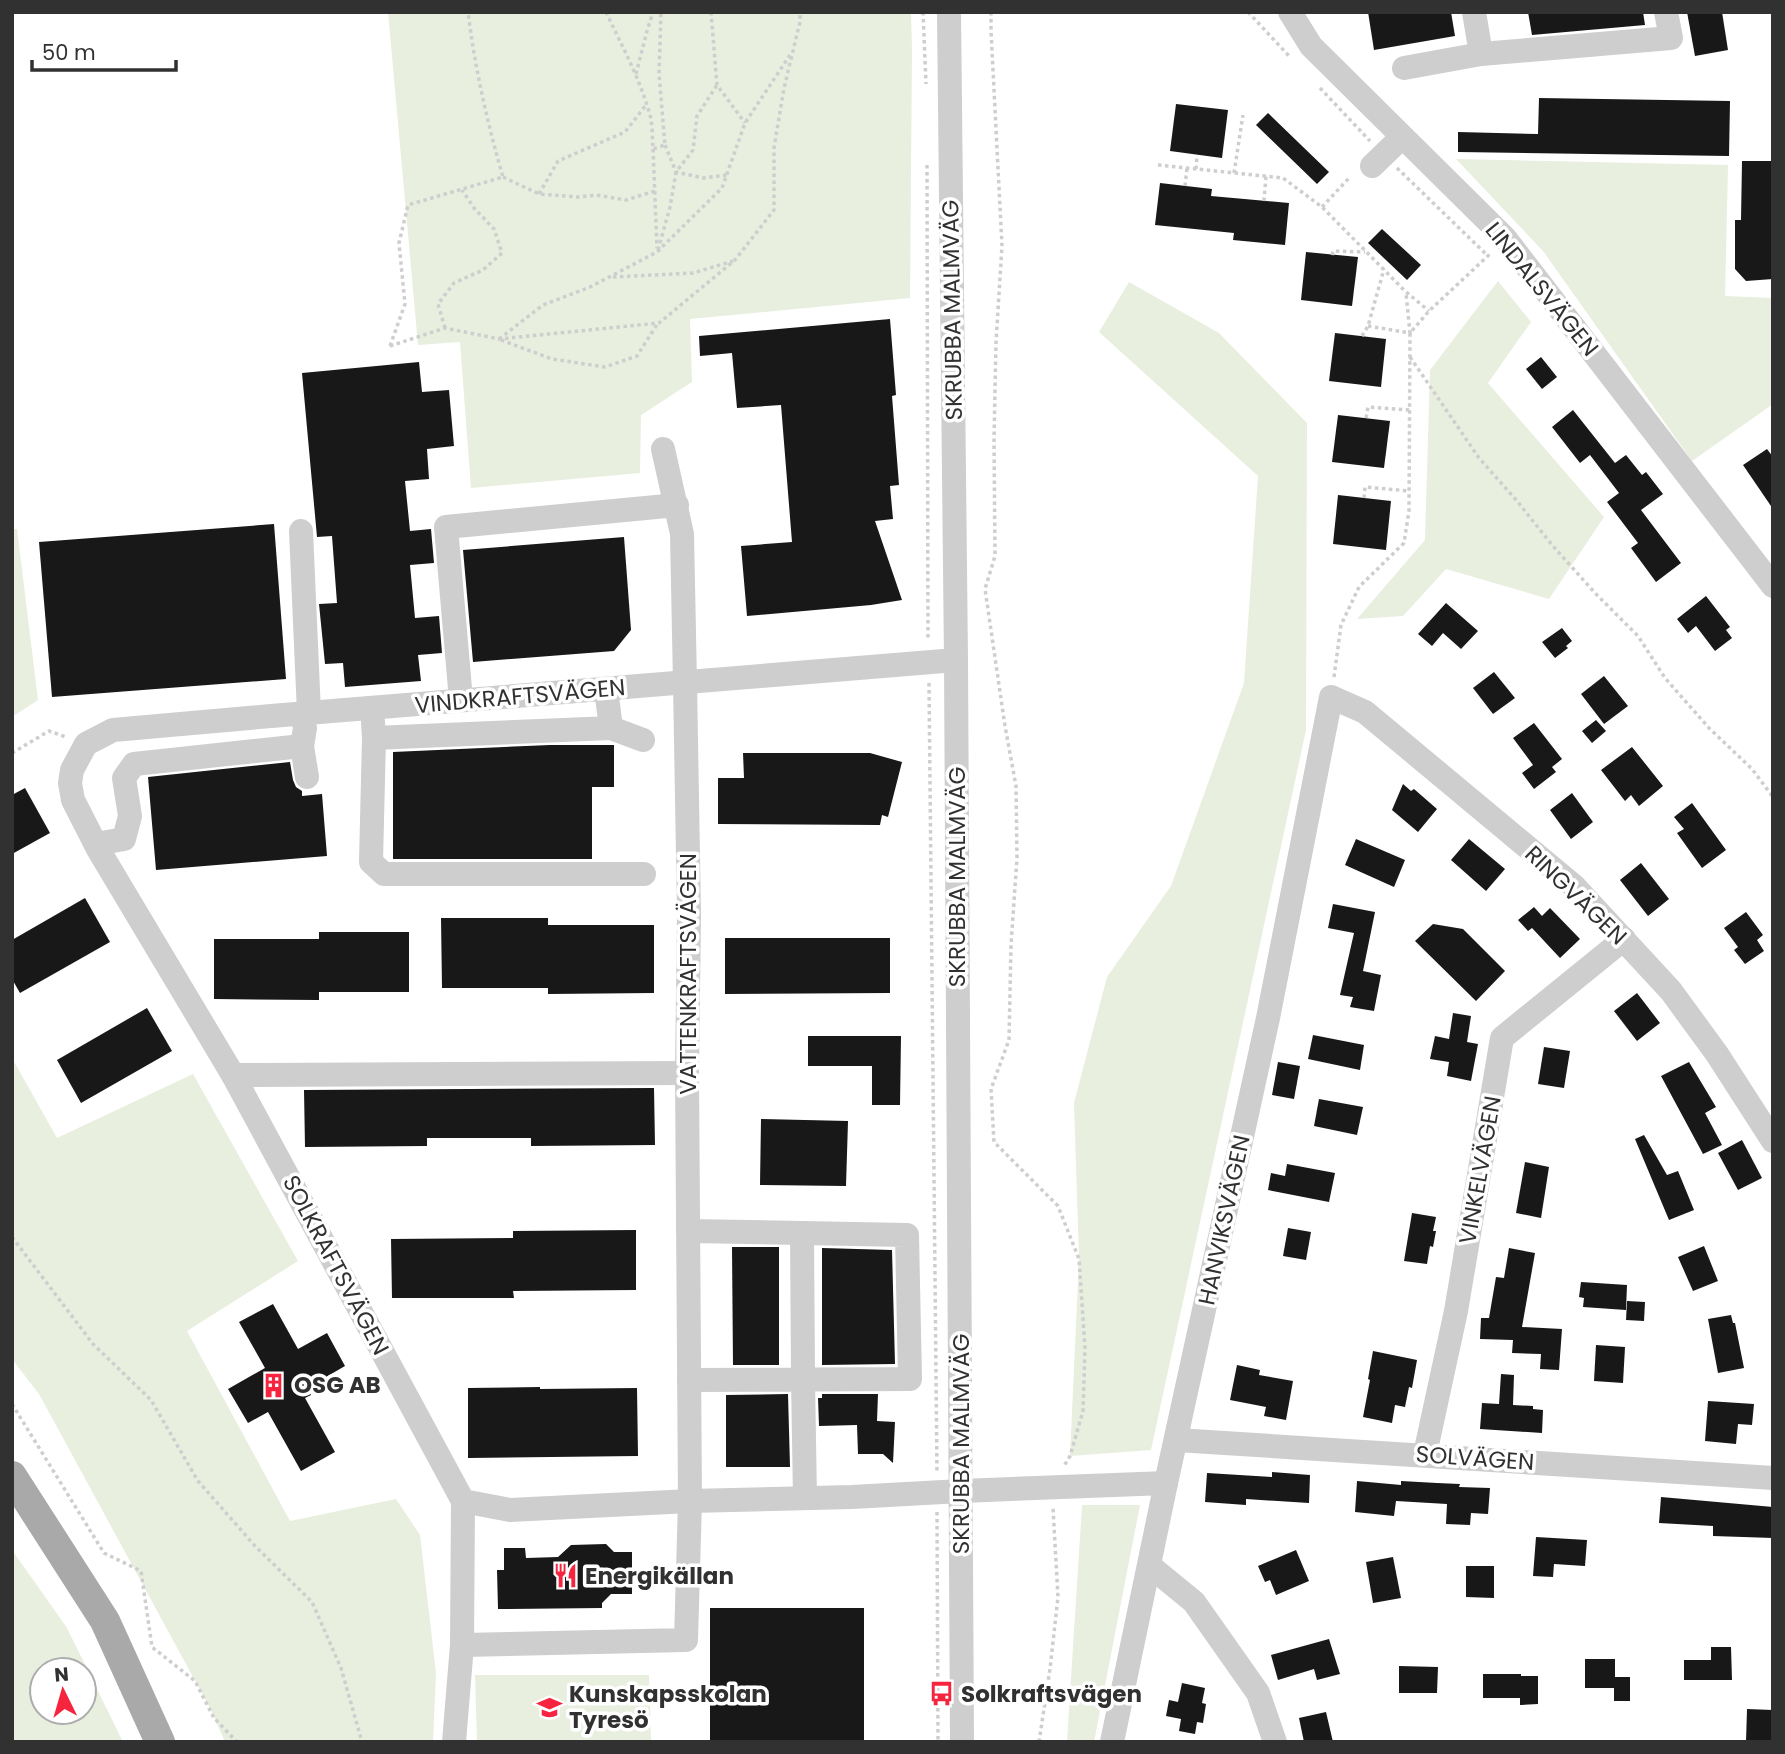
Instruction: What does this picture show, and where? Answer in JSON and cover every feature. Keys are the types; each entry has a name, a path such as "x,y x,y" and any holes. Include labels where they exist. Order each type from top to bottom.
{"main road":[{"path":"12,1476 105,1621 160,1742"}],"street":[{"name":"SKRUBBA MALMVÄG","path":"949,12 956,660 949,1492 962,1742"},
{"name":"LINDALSVÄGEN","path":"1290,12 1311,46 1402,137 1497,247 1773,586"},
{"path":"1474,12 1481,54"},
{"path":"1404,68 1481,54 1671,38 1666,12"},
{"path":"1378,161 1402,137"},
{"name":"VATTENKRAFTSVÄGEN","path":"462,1645 686,1640 690,1501 687,1073 689,913 685,682 682,534 663,449"},
{"path":"461,700 446,527 677,505"},
{"path":"301,531 305,713 302,746 307,777"},
{"name":"VINDKRAFTSVÄGEN","path":"86,744 113,730 956,660"},
{"path":"606,689 611,728"},
{"name":"RINGVÄGEN","path":"1331,697 1365,712 1567,880 1671,991 1717,1054 1773,1141"},
{"name":"HANVIKSVÄGEN","path":"1112,1742 1268,1018 1331,697"},
{"path":"373,707 371,862 384,874 644,874"},
{"path":"374,738 611,728 643,740"},
{"name":"SOLKRAFTSVÄGEN","path":"86,744 72,770 70,783 73,800 96,844 233,1075 463,1500"},
{"path":"96,844 124,839 130,816 124,778 134,764 302,746"},
{"name":"VINKELVÄGEN","path":"1425,1454 1456,1311 1502,1038 1624,939"},
{"path":"233,1075 687,1073"},
{"path":"688,1231 907,1235 910,1379 689,1380"},
{"path":"802,1233 804,1498"},
{"name":"SOLVÄGEN","path":"1177,1440 1773,1478"},
{"path":"454,1742 462,1645 463,1500 510,1510 1166,1483"},
{"path":"1150,1566 1194,1602 1258,1693 1275,1742"}],"path":[{"path":"468,12 472,51 487,124 503,177"},
{"path":"606,12 636,75 651,117 657,252"},
{"path":"636,75 653,12"},
{"path":"661,12 659,74 665,145 676,172"},
{"path":"711,12 717,85 745,123"},
{"path":"655,191 626,200 596,195 578,197 539,194 503,177 408,205 399,243 405,304 390,346 445,328 499,339 552,359 605,367 636,356 659,323 735,260 774,210 774,148 800,12"},
{"path":"923,12 926,85"},
{"path":"991,12 1002,246 996,342 995,556 985,589 1016,786 1017,859 1011,945 1009,1040 991,1089 994,1142 1058,1206 1079,1259 1085,1348 1083,1411 1070,1456 1050,1488 1055,1518 1058,1597 1039,1742"},
{"path":"1248,12 1294,60"},
{"path":"499,339 543,305 590,286 657,252 722,188 745,123 793,50"},
{"path":"1312,79 1378,161 1497,247 1429,311 1410,333"},
{"path":"657,252 670,208 676,172 693,150 696,116 717,85"},
{"path":"539,194 558,161 625,132 646,105"},
{"path":"1234,173 1243,114"},
{"path":"653,149 665,145"},
{"path":"1196,169 1198,155"},
{"path":"927,163 929,663 949,1492 938,1742"},
{"path":"1158,165 1283,178 1322,207 1405,291 1429,311"},
{"path":"1185,186 1187,168"},
{"path":"676,172 703,178 727,175"},
{"path":"1264,201 1266,176"},
{"path":"1322,207 1350,177"},
{"path":"445,328 438,304 454,283 483,270 502,253 494,229 474,208 462,190"},
{"path":"1332,255 1333,251 1367,253"},
{"path":"608,277 693,273 735,260"},
{"path":"1362,337 1368,326 1384,269"},
{"path":"1331,697 1341,625 1359,587 1404,543 1409,511 1410,410 1410,333 1405,291"},
{"path":"499,339 659,323"},
{"path":"1368,326 1410,333"},
{"path":"1410,357 1479,458 1552,545 1638,636 1665,678 1709,729 1752,769 1773,797"},
{"path":"1366,418 1368,407 1410,410"},
{"path":"1364,498 1365,487 1409,491"},
{"path":"12,753 49,731 86,744"},
{"path":"12,1237 93,1344 151,1400 198,1481 255,1546 312,1602 341,1668 362,1742"},
{"path":"12,1404 104,1553 141,1571 152,1647 195,1681 214,1718 237,1742"}],"green space":[{"path":"388,12 911,12 910,298 690,319 692,382 641,415 640,473 471,488 460,342 418,345"},
{"path":"1456,159 1728,165 1725,296 1773,298 1773,404 1692,461 1543,251"},
{"path":"1498,281 1531,322 1488,383 1604,517 1549,599 1446,569 1403,616 1357,619 1425,540 1430,370"},
{"path":"1129,282 1219,333 1307,423 1306,730 1151,1450 1070,1456 1079,1259 1074,1103 1107,977 1171,886 1244,683 1258,476 1099,332"},
{"path":"12,529 17,529 38,700 12,717"},
{"path":"12,1058 57,1138 193,1074 298,1261 187,1331 290,1521 396,1499 420,1535 436,1673 433,1742 225,1742 211,1710 39,1394 12,1359"},
{"path":"1082,1505 1140,1505 1094,1742 1067,1742"},
{"path":"12,1550 67,1628 81,1656 28,1656 28,1726 98,1726 98,1691 123,1742 12,1742"},
{"name":"Kunskapsskolan Tyresö","path":"475,1675 649,1675 651,1742 477,1742"}],"building":[{"path":"1368,12 1451,12 1455,36 1374,50"},
{"path":"1528,12 1643,12 1645,25 1532,35"},
{"path":"1687,12 1722,12 1728,50 1695,56"},
{"path":"1539,98 1730,101 1729,156 1458,152 1458,132 1538,134"},
{"path":"1176,104 1228,110 1222,158 1170,151"},
{"path":"1268,113 1329,172 1317,184 1256,125"},
{"path":"1742,161 1773,161 1773,279 1746,281 1735,269 1735,220 1741,220"},
{"path":"1160,183 1212,189 1211,196 1289,203 1285,245 1233,240 1234,233 1155,225"},
{"path":"1382,229 1421,265 1407,280 1368,243"},
{"path":"1306,252 1358,257 1352,306 1301,300"},
{"path":"890,319 896,395 892,396 899,485 890,486 893,519 875,521 902,600 747,616 741,546 792,542 781,405 737,408 732,353 700,356 699,336"},
{"path":"1335,333 1386,339 1381,387 1329,381"},
{"path":"1541,357 1557,377 1542,389 1526,369"},
{"path":"419,362 422,392 449,390 454,446 427,449 429,479 405,481 410,531 431,529 434,563 410,565 415,618 439,616 442,653 418,655 421,681 345,687 343,663 325,664 319,604 337,603 332,536 317,537 302,373"},
{"path":"1573,410 1615,463 1626,455 1642,475 1646,472 1663,494 1641,510 1681,563 1656,582 1631,548 1638,543 1607,502 1619,493 1590,455 1580,463 1552,427"},
{"path":"1338,415 1390,421 1384,468 1332,462"},
{"path":"1767,449 1773,457 1773,509 1743,465"},
{"path":"1338,495 1391,501 1386,550 1333,544"},
{"path":"274,524 286,679 52,697 39,542"},
{"path":"624,537 631,630 614,651 473,662 463,550"},
{"path":"1706,596 1730,627 1726,630 1732,638 1715,651 1696,626 1688,633 1677,619"},
{"path":"1446,603 1478,631 1461,649 1443,633 1432,646 1418,634"},
{"path":"1562,628 1572,641 1566,646 1568,648 1555,658 1542,642"},
{"path":"1494,672 1515,698 1493,714 1473,688"},
{"path":"1604,676 1628,706 1604,724 1581,694"},
{"path":"1596,720 1606,731 1592,743 1582,731"},
{"path":"1534,723 1562,759 1552,767 1556,772 1534,789 1522,773 1533,765 1513,738"},
{"path":"614,745 614,787 592,787 592,859 393,859 393,752"},
{"path":"1632,747 1663,786 1639,806 1631,795 1625,801 1601,770"},
{"path":"743,753 870,753 902,762 888,817 882,815 880,825 718,824 718,778 744,778"},
{"path":"290,762 293,780 296,787 302,791 302,796 322,794 327,856 156,870 148,777"},
{"path":"1403,784 1411,791 1414,789 1437,809 1418,832 1392,810"},
{"path":"25,788 50,833 12,854 12,795"},
{"path":"1572,793 1593,822 1571,839 1550,810"},
{"path":"1692,803 1726,850 1702,868 1677,833 1684,829 1674,817"},
{"path":"1356,839 1405,860 1394,887 1345,865"},
{"path":"1469,839 1505,869 1486,891 1451,860"},
{"path":"1641,863 1669,899 1648,916 1620,880"},
{"path":"85,898 110,942 20,993 12,979 12,940"},
{"path":"1333,904 1375,912 1363,971 1381,975 1374,1011 1350,1007 1353,997 1340,995 1354,933 1328,928"},
{"path":"1534,907 1542,916 1550,908 1580,939 1560,958 1532,928 1528,931 1518,920"},
{"path":"1746,912 1763,935 1757,940 1764,951 1745,964 1734,950 1738,947 1724,928"},
{"path":"441,918 548,918 548,925 654,925 654,993 548,994 548,988 442,988"},
{"path":"1433,924 1463,929 1505,971 1476,1001 1415,941"},
{"path":"319,932 409,932 409,992 319,992 319,1000 214,999 214,939 319,939"},
{"path":"725,938 890,938 890,993 725,994"},
{"path":"1637,993 1660,1023 1637,1041 1614,1011"},
{"path":"147,1008 172,1051 81,1103 57,1060"},
{"path":"1453,1013 1471,1016 1467,1042 1478,1044 1471,1081 1447,1076 1449,1062 1430,1059 1435,1036 1449,1039"},
{"path":"1313,1035 1364,1045 1360,1070 1308,1059"},
{"path":"808,1036 901,1036 900,1105 872,1105 872,1066 808,1066"},
{"path":"1544,1047 1570,1051 1564,1088 1538,1084"},
{"path":"1278,1062 1300,1066 1294,1099 1272,1095"},
{"path":"1689,1062 1716,1107 1705,1113 1722,1145 1703,1154 1661,1076"},
{"path":"654,1088 655,1145 531,1146 531,1138 427,1138 427,1146 305,1147 304,1090"},
{"path":"1319,1099 1363,1107 1357,1135 1314,1126"},
{"path":"761,1119 848,1121 846,1186 760,1185"},
{"path":"1644,1135 1667,1175 1678,1171 1694,1210 1669,1220 1635,1139"},
{"path":"1742,1140 1762,1178 1738,1190 1718,1153"},
{"path":"1525,1162 1549,1167 1541,1218 1516,1213"},
{"path":"1287,1164 1335,1173 1329,1202 1268,1190 1271,1173 1285,1176"},
{"path":"1412,1213 1436,1217 1433,1247 1430,1246 1427,1264 1404,1261"},
{"path":"1288,1228 1311,1232 1306,1260 1283,1256"},
{"path":"636,1230 636,1290 513,1291 514,1298 392,1298 391,1239 513,1238 513,1231"},
{"path":"1704,1246 1718,1281 1693,1291 1678,1257"},
{"path":"732,1247 779,1247 779,1365 733,1365"},
{"path":"822,1248 892,1250 895,1364 822,1365"},
{"path":"1509,1248 1535,1253 1522,1327 1562,1329 1559,1370 1540,1369 1541,1354 1512,1353 1513,1340 1480,1339 1481,1318 1489,1318 1496,1277 1504,1278"},
{"path":"1581,1282 1627,1285 1626,1310 1583,1307 1584,1298 1579,1297"},
{"path":"1627,1301 1645,1302 1644,1321 1626,1320"},
{"name":"OSG AB","path":"273,1304 298,1349 327,1333 345,1366 307,1388 311,1395 305,1398 335,1452 301,1471 268,1412 248,1423 228,1389 265,1368 239,1322"},
{"path":"1731,1315 1744,1368 1718,1373 1708,1319"},
{"path":"1596,1345 1625,1347 1623,1383 1594,1381"},
{"path":"1373,1351 1417,1360 1405,1407 1395,1405 1392,1423 1363,1417"},
{"path":"1237,1365 1260,1370 1259,1375 1293,1381 1286,1420 1264,1416 1266,1407 1230,1400"},
{"path":"1501,1374 1514,1375 1513,1405 1533,1406 1533,1409 1543,1410 1542,1433 1480,1429 1482,1403 1499,1404"},
{"path":"468,1388 637,1388 638,1456 468,1458"},
{"path":"788,1394 790,1467 726,1467 726,1395"},
{"path":"822,1394 878,1394 877,1421 895,1422 893,1463 883,1454 858,1454 857,1425 819,1426 818,1398 822,1398"},
{"path":"1708,1401 1754,1404 1752,1425 1738,1424 1736,1444 1705,1441"},
{"path":"1272,1472 1310,1475 1309,1503 1246,1499 1246,1505 1205,1502 1207,1473 1272,1477"},
{"path":"1357,1481 1401,1485 1401,1481 1460,1484 1459,1487 1490,1488 1488,1514 1471,1513 1470,1525 1446,1524 1447,1504 1396,1501 1394,1516 1355,1512"},
{"path":"1661,1497 1773,1507 1773,1538 1713,1536 1713,1526 1659,1523"},
{"path":"1536,1537 1587,1540 1585,1566 1554,1564 1553,1577 1533,1576"},
{"name":"Energikällan","path":"606,1544 614,1552 632,1552 632,1594 611,1594 602,1603 602,1608 498,1609 497,1570 504,1570 504,1548 525,1548 526,1558 558,1557 571,1545"},
{"path":"1296,1550 1309,1581 1276,1595 1270,1580 1265,1582 1258,1566"},
{"path":"1393,1557 1401,1598 1373,1603 1366,1562"},
{"path":"1466,1566 1494,1566 1494,1598 1466,1597"},
{"path":"710,1608 864,1608 864,1742 710,1742"},
{"path":"1329,1639 1340,1674 1317,1680 1314,1669 1278,1680 1271,1655"},
{"path":"1711,1647 1731,1647 1732,1680 1684,1680 1684,1660 1711,1660"},
{"path":"1585,1659 1615,1659 1615,1677 1630,1677 1630,1701 1614,1701 1614,1688 1585,1688"},
{"path":"1399,1666 1438,1667 1437,1693 1399,1693"},
{"path":"1483,1674 1538,1676 1538,1704 1520,1705 1520,1698 1483,1698"},
{"path":"1182,1683 1205,1688 1202,1703 1206,1704 1203,1723 1197,1722 1195,1734 1179,1731 1181,1719 1166,1716 1169,1700 1178,1702"},
{"path":"1747,1709 1773,1710 1773,1742 1746,1742"},
{"path":"1326,1712 1333,1742 1304,1742 1299,1718"}],"place":[{"name":"OSG AB","path":"274,1385"},
{"name":"Energikällan","path":"565,1576"},
{"name":"Solkraftsvägen","path":"941,1694"},
{"name":"Kunskapsskolan Tyresö","path":"549,1707"}]}
